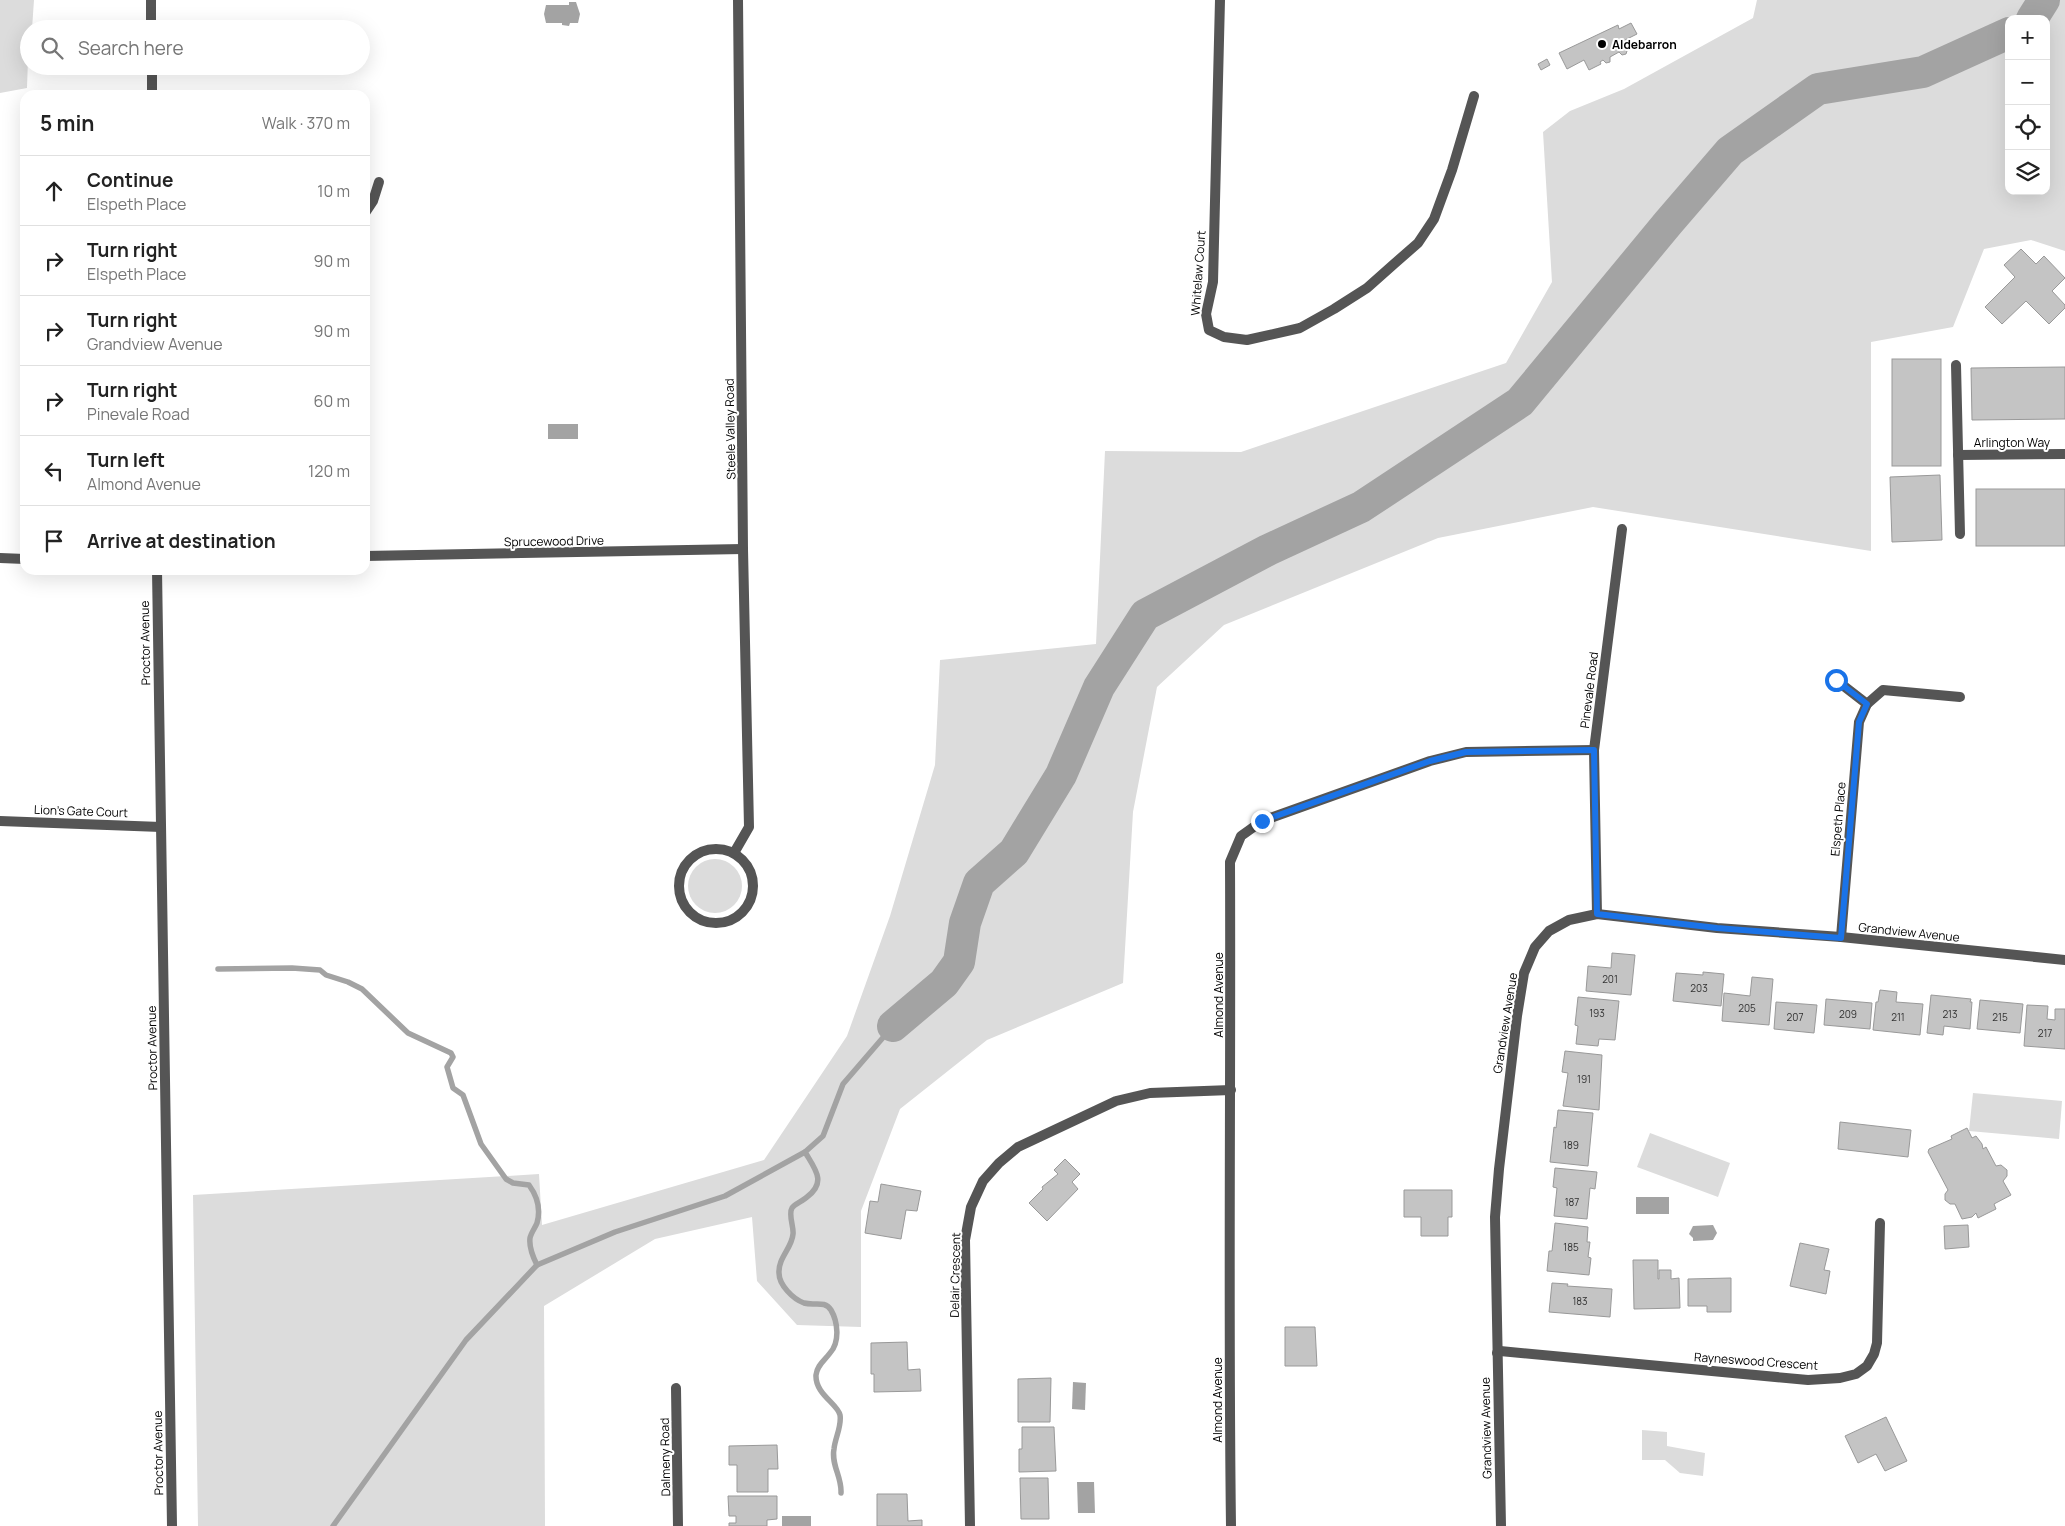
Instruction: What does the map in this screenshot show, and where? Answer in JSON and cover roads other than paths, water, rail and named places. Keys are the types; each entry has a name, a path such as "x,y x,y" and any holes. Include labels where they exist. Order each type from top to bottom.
{"street":[{"path":"151,0 151,20"},
{"name":"Steele Valley Road","path":"734,853 749,826 743,549 738,0"},
{"name":"Whitelaw Court","path":"1220,0 1213,282 1206,314 1209,330 1224,338 1247,340 1300,328 1367,288 1418,243 1434,219 1452,170 1474,96"},
{"path":"152,75 152,90"},
{"path":"370,206 374,201 379,182"},
{"name":"Arlington Way","path":"1956,365 1960,534"},
{"name":"Arlington Way","path":"1958,455 2065,454"},
{"name":"Pinevale Road","path":"1597,914 1594,750 1622,529"},
{"name":"Sprucewood Drive","path":"370,556 743,549"},
{"path":"0,558 20,559"},
{"name":"Proctor Avenue","path":"157,575 172,1526"},
{"path":"1836,680 1867,704 1883,690 1960,697"},
{"name":"Elspeth Place","path":"1841,938 1859,722 1867,704"},
{"name":"Almond Avenue","path":"1231,1526 1229,1372 1230,862 1241,836 1262,821 1430,761 1466,752 1594,750"},
{"name":"Lion's Gate Court","path":"0,821 161,827"},
{"path":"715,848 734,853 742,858 750,870 753,884 751,899 743,912 731,920 717,924 703,921 690,913 682,902 678,887 681,873 688,860 700,852 715,848"},
{"name":"Grandview Avenue","path":"1501,1526 1495,1217 1498,1169 1524,973 1535,947 1549,931 1569,920 1597,914 1717,928 2065,960"},
{"name":"Delair Crescent","path":"970,1526 965,1240 971,1207 983,1181 999,1163 1018,1147 1116,1101 1150,1093 1231,1090"},
{"name":"Rayneswood Crescent","path":"1497,1353 1500,1351 1808,1380 1840,1378 1856,1374 1867,1366 1877,1343 1880,1223"},
{"name":"Dalmeny Road","path":"676,1388 678,1526"}],"waterway":[{"path":"2035,15 2044,0"},
{"path":"893,1026 944,983 959,962 965,923 979,883 1014,852 1061,775 1099,687 1145,615 1268,550 1361,507 1520,402 1730,151 1818,89 1923,72 2005,35"},
{"path":"218,969 292,968 320,970 326,975 362,989 408,1033 451,1053 453,1057 447,1067 453,1088 463,1095 481,1144 506,1179 513,1183 529,1185 536,1198 538,1218 530,1241 537,1265"},
{"path":"841,1493 833,1455 840,1415 819,1388 816,1375 837,1338 835,1320 831,1310 826,1305 804,1303 791,1295 781,1282 779,1268 792,1239 792,1208 817,1186 817,1175 805,1152 823,1136 843,1084 893,1026"},
{"path":"333,1526 466,1340 537,1265 615,1232 725,1196 805,1152"}],"place":[{"name":"Aldebarron","path":"1602,44"}]}
